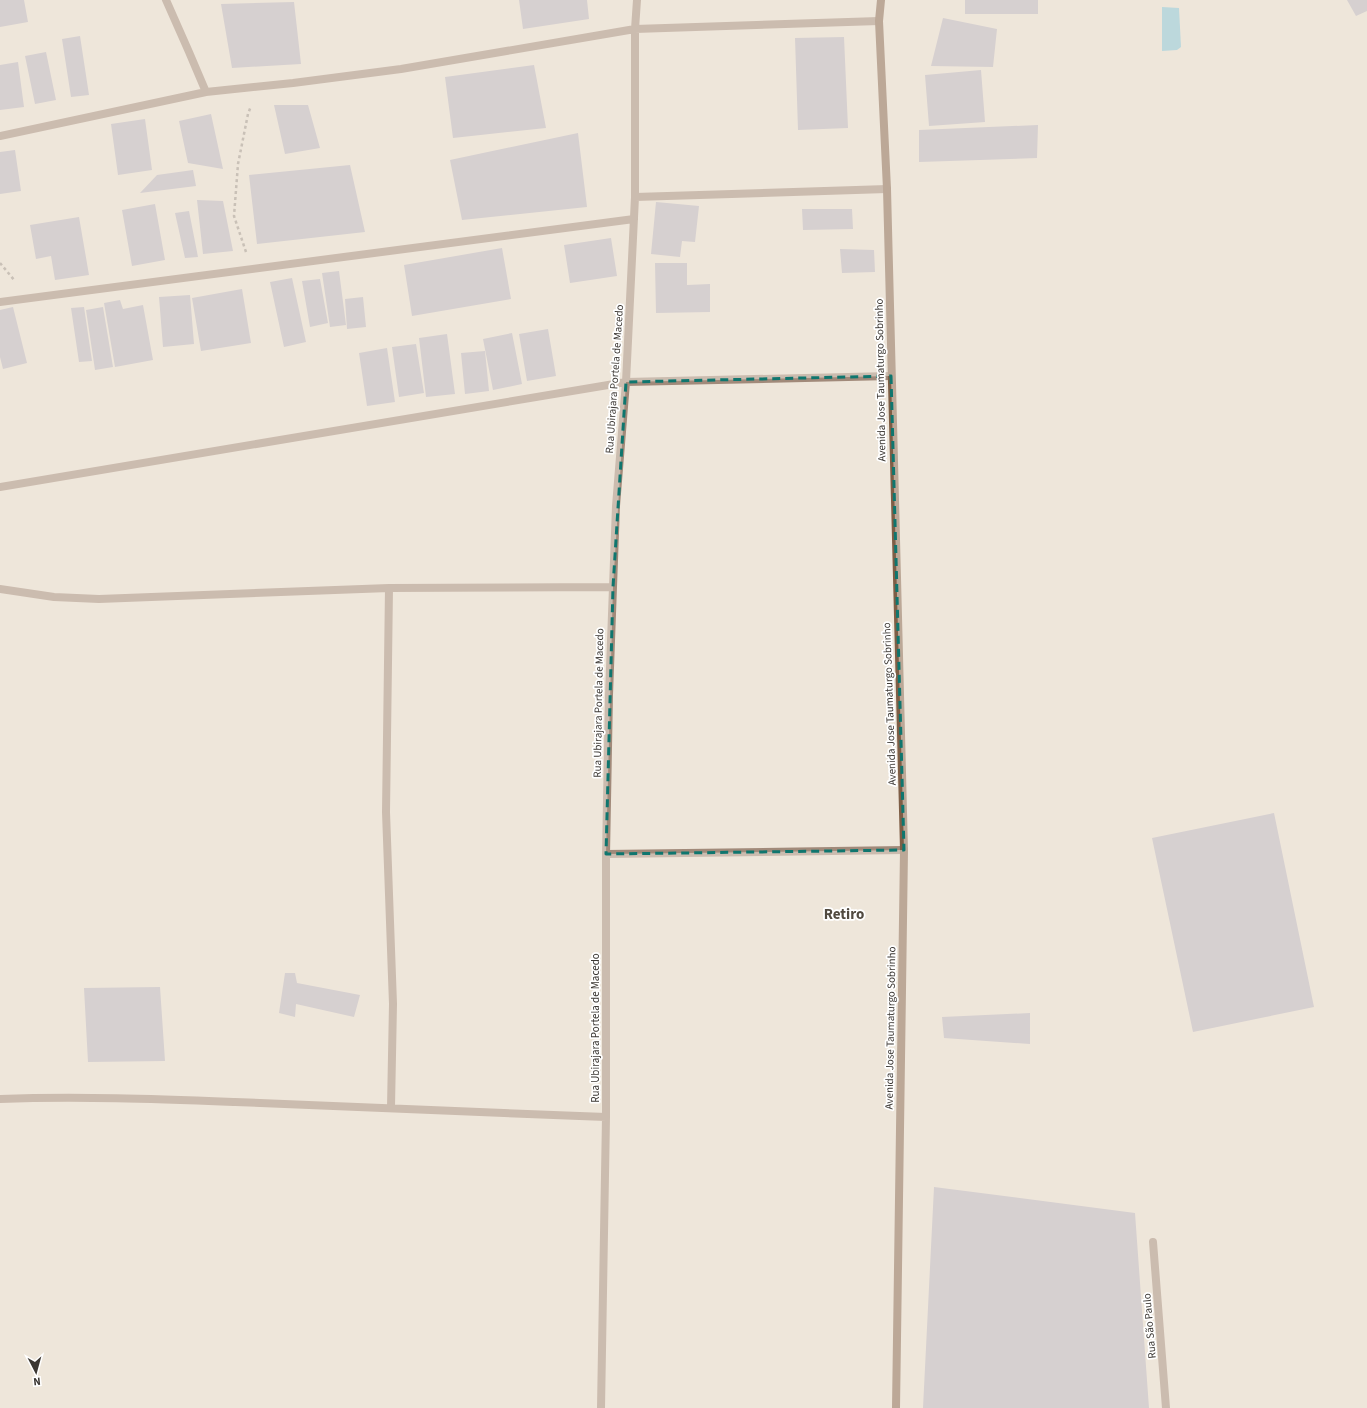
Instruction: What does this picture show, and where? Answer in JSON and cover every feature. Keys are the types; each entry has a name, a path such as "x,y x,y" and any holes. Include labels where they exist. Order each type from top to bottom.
{"street":[{"path":"166,0 206,92"},
{"name":"Rua Ubirajara Portela de Macedo","path":"601,1408 606,1117 606,854 609,703 616,506 626,382 635,197 635,29 637,0"},
{"name":"Avenida Jose Taumaturgo Sobrinho","path":"881,0 880,21 887,189 904,850 896,1408"},
{"path":"0,136 206,92 260,87 402,69 635,29 880,21"},
{"path":"635,197 887,189"},
{"path":"0,302 634,219"},
{"path":"0,487 626,382 891,376"},
{"path":"0,588 54,597 99,599 389,588 613,587"},
{"path":"389,588 386,812 393,1004 391,1108"},
{"path":"606,854 904,850"},
{"path":"0,1099 50,1097 162,1099 500,1114 606,1117"},
{"name":"Rua São Paulo","path":"1153,1242 1166,1408"}],"path":[{"path":"252,269 234,216 238,164 248,114 260,87"}],"highlighted area":[{"path":"891,376 904,850 606,854 613,587 626,382"}],"water":[{"path":"1162,7 1179,8 1181,47 1177,50 1162,51"}],"building":[{"path":"0,0 24,0 28,22 0,27"},
{"path":"519,0 587,0 589,19 523,29"},
{"path":"965,0 1038,0 1038,14 965,14"},
{"path":"1347,0 1367,0 1367,11 1356,16"},
{"path":"294,2 301,64 232,68 221,4"},
{"path":"943,18 997,29 993,67 931,66"},
{"path":"80,36 89,95 71,97 62,39"},
{"path":"844,37 848,128 798,130 795,38"},
{"path":"46,52 56,100 35,104 25,56"},
{"path":"18,62 24,107 0,110 0,65"},
{"path":"534,65 546,128 453,138 445,77"},
{"path":"981,70 985,122 929,126 925,75"},
{"path":"274,105 308,105 320,148 285,154"},
{"path":"211,114 223,169 188,163 179,121"},
{"path":"145,119 152,170 118,175 111,124"},
{"path":"1038,125 1037,158 919,162 919,130"},
{"path":"578,133 587,207 462,220 450,160"},
{"path":"15,150 21,191 0,194 0,152"},
{"path":"350,165 365,232 257,244 249,175"},
{"path":"193,170 196,186 140,193 157,175"},
{"path":"197,200 223,201 233,251 203,254"},
{"path":"656,202 699,206 695,242 682,241 680,257 651,254"},
{"path":"155,204 165,260 132,266 122,210"},
{"path":"802,209 852,209 853,229 803,230"},
{"path":"189,211 198,257 185,258 175,213"},
{"path":"79,217 89,275 55,280 51,256 36,259 30,225"},
{"path":"611,238 617,276 570,283 564,245"},
{"path":"502,248 511,299 412,316 404,265"},
{"path":"840,249 874,250 875,272 842,273"},
{"path":"655,263 687,263 687,285 710,284 710,312 656,313"},
{"path":"339,271 346,325 330,327 322,273"},
{"path":"292,278 306,342 284,347 270,282"},
{"path":"320,279 328,323 310,327 302,281"},
{"path":"242,289 251,343 201,351 192,298"},
{"path":"190,295 194,344 163,347 159,297"},
{"path":"363,297 366,327 347,329 345,299"},
{"path":"120,300 123,309 143,305 153,360 115,367 104,303"},
{"path":"13,307 27,363 3,369 0,357 0,310"},
{"path":"84,307 92,361 79,362 71,308"},
{"path":"103,307 113,367 95,370 86,310"},
{"path":"548,329 556,376 527,381 519,334"},
{"path":"512,333 522,384 493,390 483,339"},
{"path":"447,334 455,394 426,397 419,338"},
{"path":"416,344 424,393 399,397 392,347"},
{"path":"387,348 395,402 367,406 359,353"},
{"path":"485,351 489,391 465,394 461,353"},
{"path":"1274,813 1314,1007 1193,1032 1152,838"},
{"path":"285,973 295,973 297,983 360,995 354,1017 296,1004 295,1017 279,1013"},
{"path":"160,987 165,1061 88,1062 84,988"},
{"path":"1030,1013 1030,1044 944,1038 942,1017"},
{"path":"934,1187 1135,1213 1149,1408 923,1408"}],"district":[{"name":"Retiro","path":"844,914"}]}
